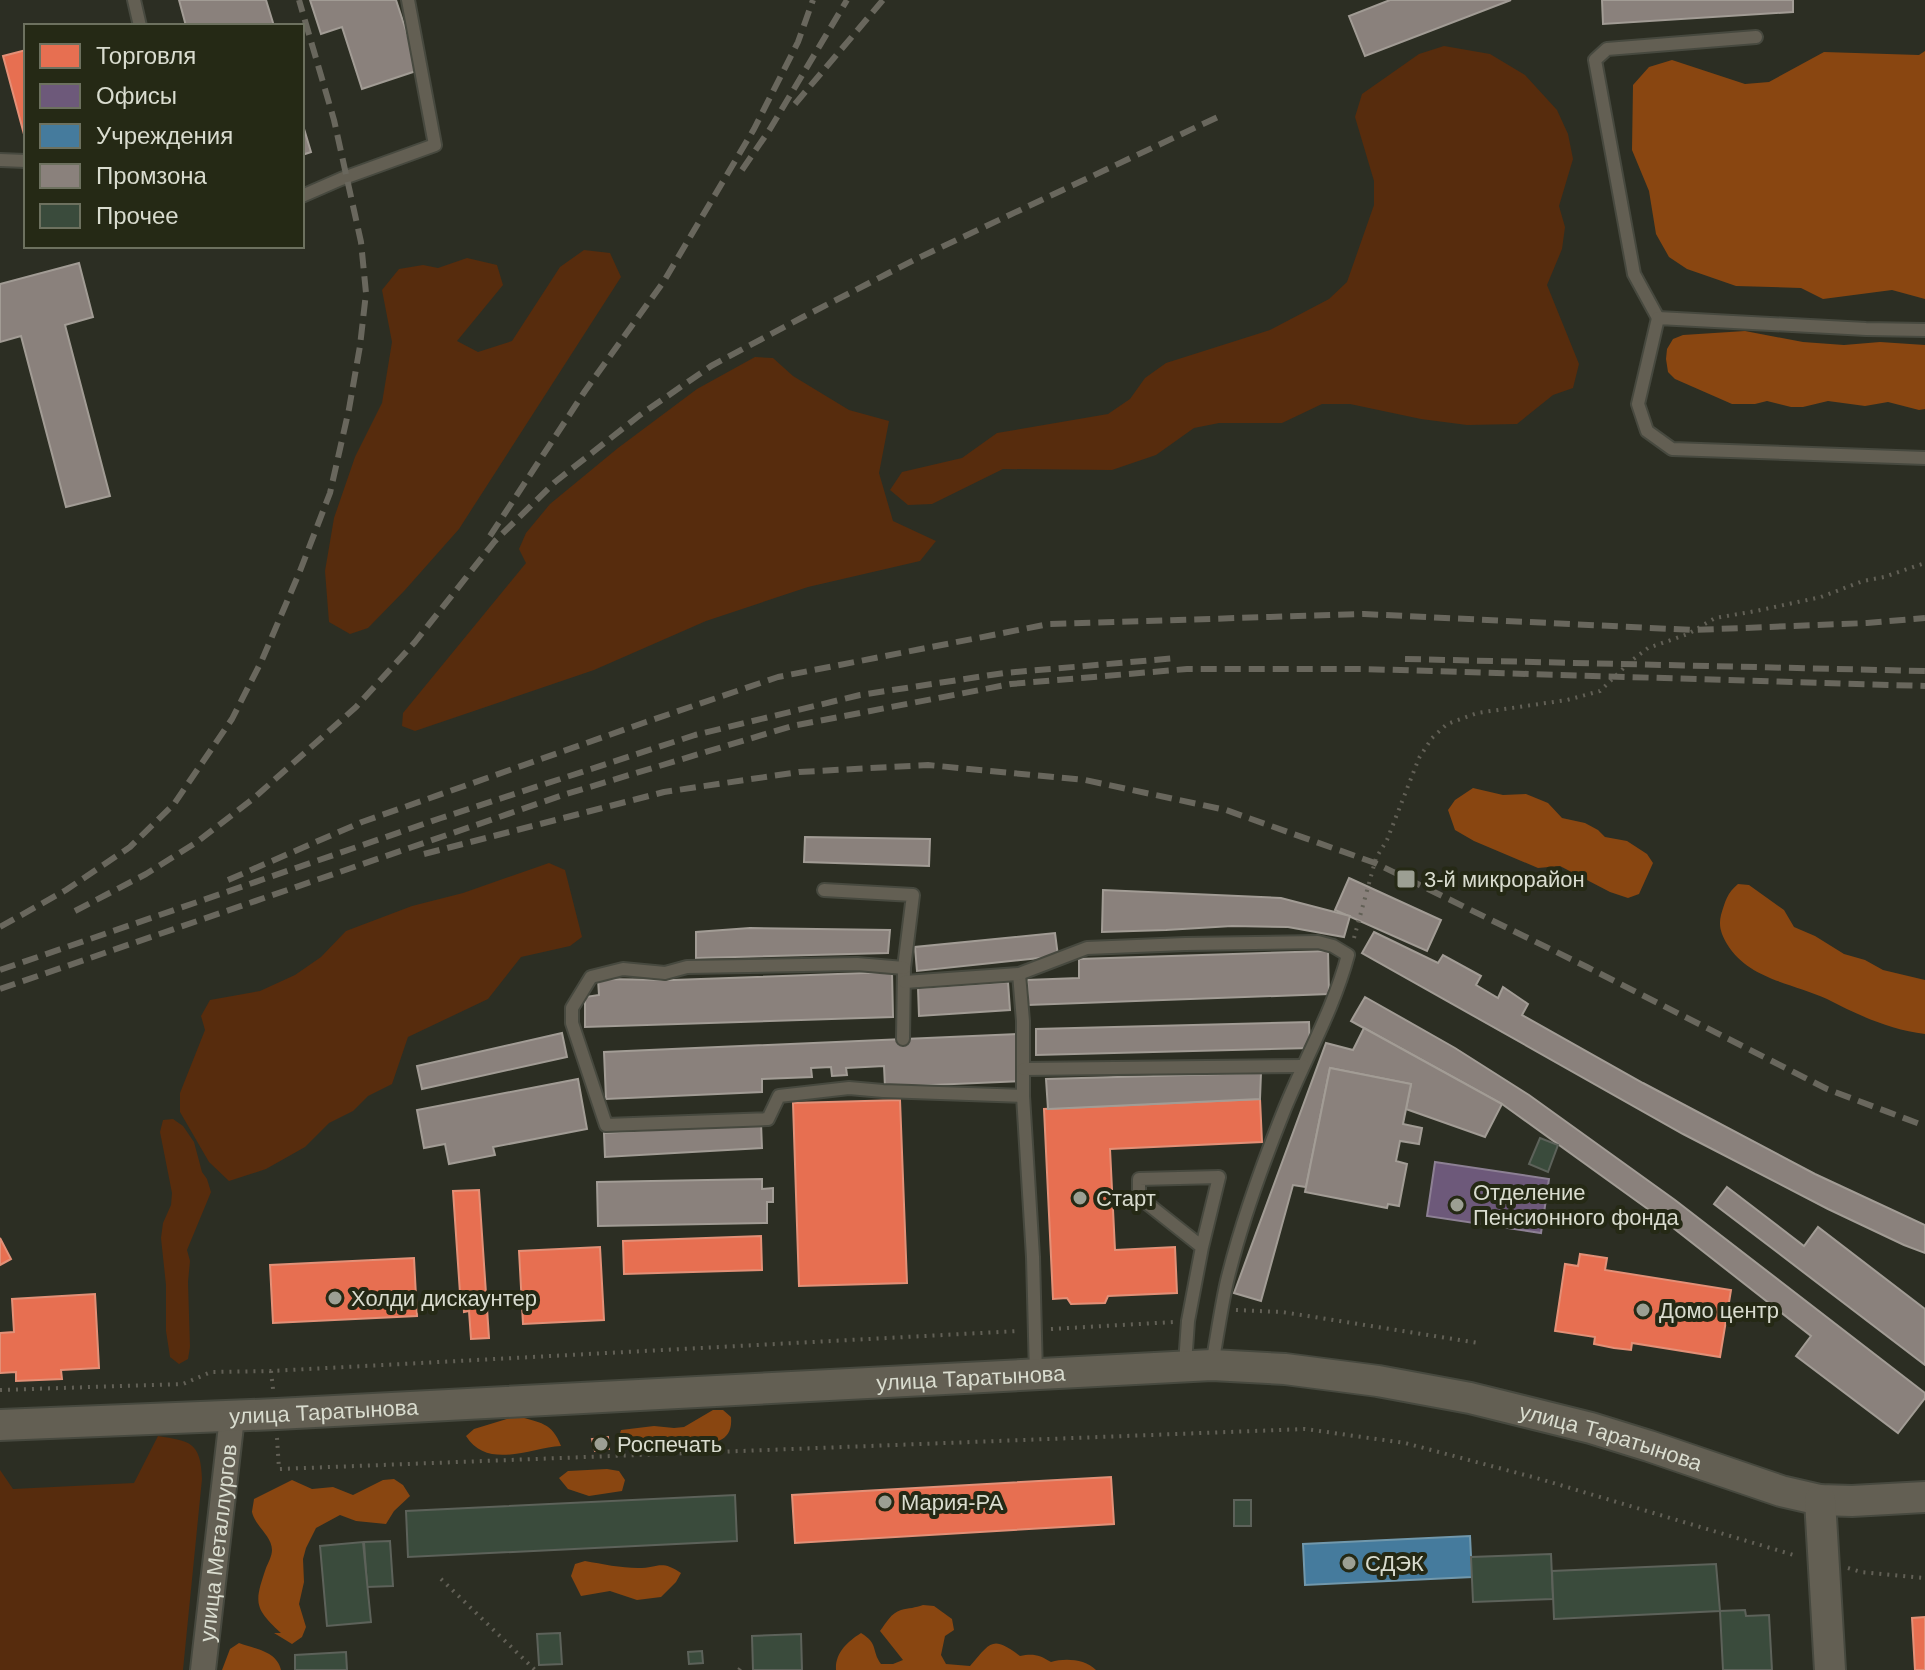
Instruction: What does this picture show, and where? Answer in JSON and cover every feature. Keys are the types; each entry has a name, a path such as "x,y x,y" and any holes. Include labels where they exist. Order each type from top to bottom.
{"street":[{"name":"улица Таратынова","path":"0,1425 232,1417 1198,1366 1285,1369 1378,1381 1470,1398 1591,1428 1781,1491 1820,1500 1925,1497"},
{"name":"улица Металлургов","path":"203,1670 232,1417"},
{"path":"1820,1500 1830,1670"}],"lane":[{"path":"134,0 140,24"},
{"path":"304,195 435,145 408,0"},
{"path":"1756,37 1607,49 1595,60 1634,274 1658,318 1638,404 1647,431 1672,449 1925,458"},
{"path":"0,160 24,161"},
{"path":"1658,318 1925,330"},
{"path":"824,890 913,895 904,968 903,1039"},
{"path":"905,982 1019,974 1087,948 1318,942 1348,955 1342,978 1307,1063 1284,1109 1257,1181 1221,1309 1198,1366"},
{"path":"904,968 857,964 687,967 665,973 623,969 591,977 572,1008 572,1023 606,1125 768,1119 779,1096 849,1088 1023,1096"},
{"path":"1019,974 1036,1375"},
{"path":"1024,1069 1303,1066"},
{"path":"1198,1366 1188,1321 1219,1177 1139,1179 1139,1197 1202,1247"}],"path":[{"path":"1348,955 1376,858 1387,840 1419,758 1432,738 1447,724 1477,713 1567,700 1600,691 1648,648 1688,634 1715,618 1821,597 1925,563"},
{"path":"1221,1309 1282,1312 1479,1343"},
{"path":"0,1390 183,1384 211,1372 1188,1321"},
{"path":"271,1371 277,1414 279,1469 1305,1429 1405,1443 1540,1479 1777,1551 1861,1572 1925,1578"},
{"path":"441,1579 535,1670"},
{"path":"739,1670 743,1664"}],"shaded area":[{"path":"1444,46 1490,54 1525,75 1557,110 1568,134 1573,159 1559,206 1565,227 1562,249 1547,285 1579,364 1573,388 1553,395 1517,424 1467,425 1350,404 1322,404 1282,423 1219,423 1194,428 1156,455 1112,470 1003,469 932,504 908,505 890,490 902,472 962,458 997,433 1108,414 1130,399 1145,378 1166,363 1270,330 1329,299 1347,282 1374,205 1374,181 1355,117 1362,94 1419,54"},
{"path":"1925,51 1925,299 1892,290 1823,299 1801,288 1736,286 1687,269 1669,257 1656,234 1649,191 1632,150 1633,85 1649,67 1672,60 1745,84 1769,82 1824,52 1919,55"},
{"path":"584,250 610,253 621,277 459,529 368,628 350,634 329,622 325,571 334,518 355,457 382,403 392,342 382,290 399,269 423,265 438,268 467,258 497,265 503,285 457,341 478,352 512,341 560,267"},
{"path":"1745,331 1803,342 1925,345 1925,409 1888,402 1865,406 1828,401 1803,407 1767,401 1732,404 1675,379 1668,372 1667,349 1673,339 1683,335"},
{"path":"755,357 773,358 793,376 849,410 889,421 879,473 893,521 936,541 920,561 808,587 706,621 594,670 415,731 402,726 403,713 526,563 519,549 526,533 550,504 697,389"},
{"path":"1473,788 1503,795 1526,794 1548,803 1562,818 1585,823 1605,837 1627,841 1647,854 1653,863 1639,894 1628,898 1610,892 1560,866 1538,868 1455,830 1448,810 1455,800"},
{"path":"549,863 565,870 582,937 570,946 521,957 488,999 408,1037 392,1084 368,1096 353,1111 329,1123 305,1147 266,1169 229,1181 209,1162 180,1112 180,1093 205,1030 201,1016 210,1000 260,991 295,975 321,957 346,931 412,906 463,893"},
{"path":"1738,884 1749,885 1784,910 1794,927 1844,954 1865,960 1883,970 1925,980 1925,1034 1874,1021 1747,966 1727,944 1720,927 1725,902"},
{"path":"173,1119 183,1126 194,1142 211,1192 187,1250 190,1261 190,1347 188,1359 179,1364 170,1357 166,1331 166,1285 161,1238 172,1193 160,1132 163,1120"},
{"path":"713,1410 723,1410 731,1417 727,1435 721,1440 627,1448 618,1440 621,1430 654,1426 684,1427"},
{"path":"517,1416 549,1428 561,1446 497,1455 475,1446 466,1436 474,1429"},
{"path":"158,1436 192,1446 201,1467 183,1670 0,1670 0,1470 13,1489 134,1483"},
{"path":"568,1471 619,1471 625,1480 622,1491 589,1496 568,1489 559,1478"},
{"path":"394,1479 403,1485 410,1496 386,1524 356,1521 340,1515 316,1528 303,1559 304,1582 299,1604 306,1627 302,1637 292,1644 274,1633 281,1633 261,1611 259,1604 259,1589 272,1550 252,1512 254,1499 292,1480 312,1489 333,1487 353,1495 383,1480"},
{"path":"585,1561 632,1568 664,1565 681,1573 661,1597 637,1600 610,1591 581,1596 571,1576 575,1564"},
{"path":"923,1605 934,1606 952,1619 954,1630 945,1636 941,1655 946,1664 970,1666 988,1647 997,1644 1020,1656 1036,1655 1051,1662 1075,1660 1096,1670 836,1670 843,1648 861,1633 873,1644 881,1664 903,1660 880,1631 897,1611"},
{"path":"239,1643 270,1655 281,1670 222,1670 230,1649"}],"building: Торговля":[{"path":"24,51 24,134 3,56"},
{"name":"Старт","path":"1260,1099 1262,1142 1110,1149 1115,1250 1175,1247 1177,1293 1108,1296 1105,1303 1071,1304 1067,1298 1053,1299 1044,1109"},
{"path":"900,1100 907,1283 799,1286 793,1103"},
{"path":"479,1190 489,1338 471,1339 469,1311 464,1312 463,1293 460,1293 453,1191"},
{"path":"761,1236 762,1270 624,1274 623,1241"},
{"path":"0,1238 11,1259 0,1265"},
{"path":"600,1247 604,1320 523,1324 519,1251"},
{"name":"Домо центр","path":"1580,1254 1607,1258 1605,1270 1731,1290 1720,1357 1632,1343 1631,1350 1614,1348 1594,1344 1595,1337 1555,1331 1565,1264 1578,1266"},
{"path":"414,1258 417,1316 273,1323 270,1265"},
{"path":"95,1294 99,1368 61,1370 62,1379 16,1381 16,1372 0,1373 0,1333 14,1332 12,1299"},
{"name":"Роспечать","path":"608,1437 609,1449 595,1451 592,1439"},
{"path":"1111,1477 1114,1524 795,1543 792,1495"},
{"path":"1925,1617 1925,1670 1915,1670 1912,1618"}],"building: Офисы":[{"path":"1435,1162 1549,1179 1541,1233 1427,1216"}],"building: Учреждения":[{"path":"1470,1536 1472,1577 1305,1585 1303,1544"}],"building: Промзона":[{"path":"179,0 266,0 273,24 185,24"},
{"path":"310,0 396,0 419,70 362,89 342,27 321,34"},
{"path":"1390,0 1511,0 1365,56 1349,16"},
{"path":"1602,0 1793,0 1793,12 1603,24"},
{"path":"304,129 311,152 304,154"},
{"path":"79,263 93,317 65,325 110,496 66,507 21,336 0,342 0,284"},
{"path":"805,837 930,839 929,866 804,862"},
{"path":"1349,878 1441,920 1427,951 1335,910"},
{"path":"1103,890 1281,898 1350,916 1344,937 1288,927 1232,926 1102,932"},
{"path":"750,928 890,930 888,953 696,958 696,932"},
{"path":"1374,932 1438,963 1443,955 1481,976 1476,985 1498,998 1503,987 1528,1004 1522,1015 1643,1083 1815,1174 1925,1225 1925,1253 1828,1209 1683,1134 1362,953"},
{"path":"1055,933 1058,956 917,971 915,947"},
{"path":"1328,951 1329,994 1028,1005 1027,980 1079,978 1079,959"},
{"path":"892,972 893,1017 585,1027 585,997 599,995 598,979 673,980"},
{"path":"1008,982 1010,1010 919,1016 918,988"},
{"path":"1365,997 1529,1095 1675,1200 1925,1393 1925,1398 1898,1433 1796,1356 1811,1336 1663,1220 1502,1104 1351,1021"},
{"path":"1309,1022 1310,1048 1036,1055 1036,1029"},
{"path":"1364,1028 1502,1104 1485,1137 1406,1109 1411,1084 1330,1068 1306,1187 1293,1185 1261,1301 1234,1293 1326,1043 1353,1050"},
{"path":"562,1033 567,1057 422,1089 417,1066"},
{"path":"1019,1034 1021,1081 885,1087 884,1066 846,1068 847,1075 832,1076 831,1067 811,1068 812,1077 762,1079 762,1092 606,1099 604,1052"},
{"path":"1330,1068 1411,1084 1403,1124 1422,1128 1419,1144 1400,1141 1396,1161 1407,1164 1399,1206 1388,1204 1387,1208 1305,1192"},
{"path":"1261,1073 1260,1099 1048,1109 1046,1079"},
{"path":"578,1079 587,1129 493,1147 495,1155 449,1164 445,1144 424,1148 417,1110"},
{"path":"761,1123 762,1148 605,1157 604,1133"},
{"path":"762,1179 762,1189 773,1188 773,1202 767,1202 767,1223 598,1226 597,1182"},
{"path":"1727,1187 1804,1246 1818,1227 1925,1309 1925,1365 1714,1204"}],"building: Прочее":[{"path":"1540,1138 1558,1145 1548,1172 1529,1164"},
{"path":"735,1495 737,1541 408,1557 406,1511"},
{"path":"1234,1500 1251,1500 1251,1526 1234,1526"},
{"path":"390,1541 393,1586 367,1587 364,1542"},
{"path":"363,1542 371,1622 327,1626 320,1546"},
{"path":"1551,1554 1553,1599 1473,1602 1471,1557"},
{"path":"1716,1564 1720,1611 1554,1619 1552,1571"},
{"path":"1745,1610 1746,1616 1769,1615 1772,1670 1723,1670 1720,1611"},
{"path":"560,1633 562,1664 539,1665 537,1634"},
{"path":"801,1634 802,1670 753,1670 752,1636"},
{"path":"702,1651 703,1663 689,1664 688,1652"},
{"path":"346,1652 347,1670 295,1670 295,1655"}],"railway":[{"path":"0,927 66,890 130,847 174,804 232,719 262,660 330,493 349,409 366,293 361,242 334,120 299,0"},
{"path":"490,536 585,391 664,281 754,129 798,42 813,0"},
{"path":"742,170 847,0"},
{"path":"795,104 883,0"},
{"path":"75,911 146,874 197,842 254,798 356,707 415,642 495,541 555,482 640,415 711,366 803,317 914,260 1222,115"},
{"path":"228,880 362,822 778,677 1049,624 1364,614 1693,630 1925,618"},
{"path":"0,970 441,818 695,735 860,695 1004,673 1177,658"},
{"path":"1405,659 1925,671"},
{"path":"0,989 563,795 792,726 1011,684 1187,669 1364,669 1925,686"},
{"path":"424,854 664,792 799,772 928,765 1085,780 1226,810 1375,863 1827,1089 1925,1126"}],"place":[{"name":"3-й микрорайон","path":"1406,879"},
{"name":"Старт","path":"1080,1198"},
{"name":"Отделение Пенсионного фонда","path":"1457,1205"},
{"name":"Холди дискаунтер","path":"335,1298"},
{"name":"Домо центр","path":"1643,1310"},
{"name":"Роспечать","path":"601,1444"},
{"name":"Мария-РА","path":"885,1502"},
{"name":"СДЭК","path":"1349,1563"}]}
